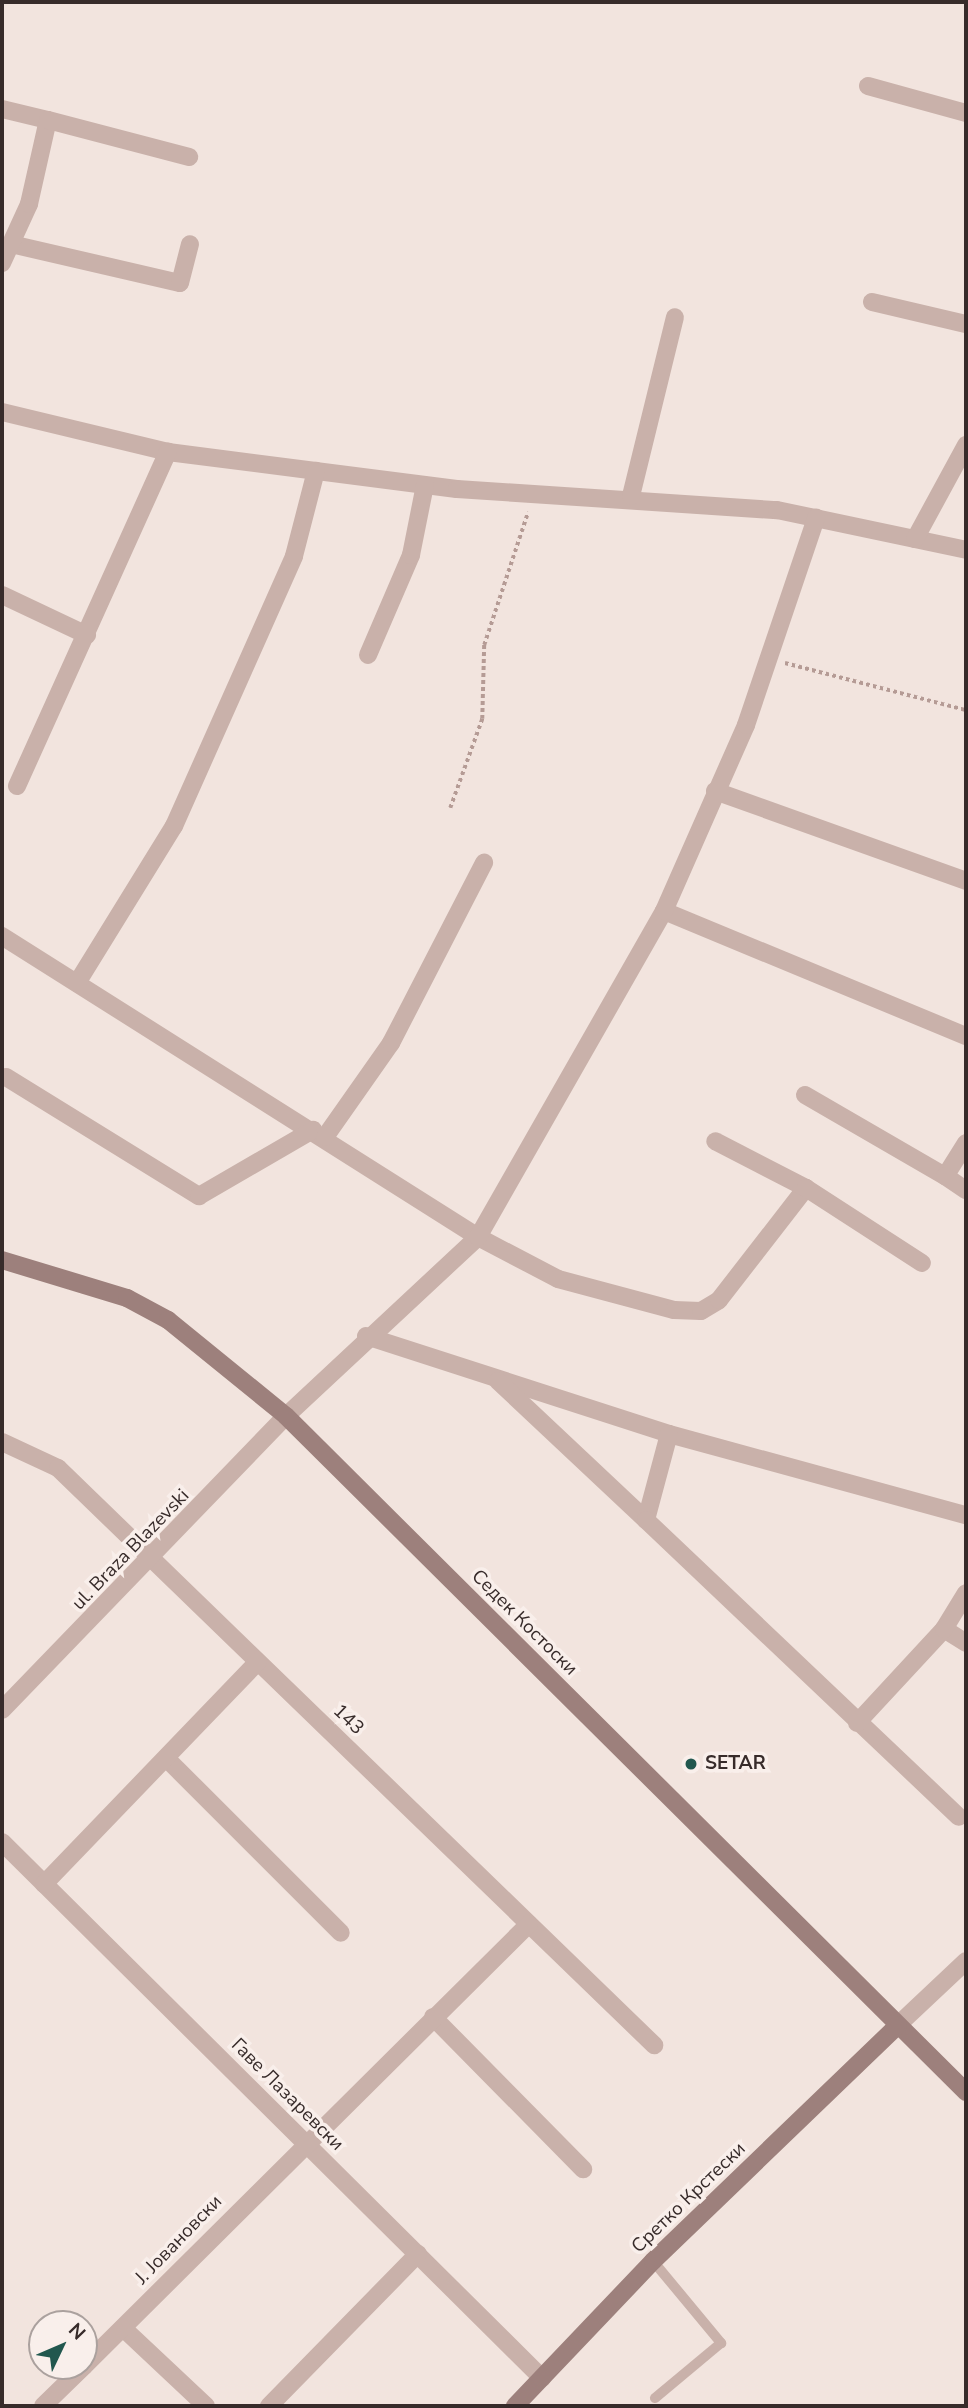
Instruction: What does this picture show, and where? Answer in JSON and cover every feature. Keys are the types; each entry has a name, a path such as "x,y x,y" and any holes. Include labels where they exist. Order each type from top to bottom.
{"main road":[{"name":"Седек Костоски","path":"2,1260 127,1298 168,1320 286,1416 966,2092"},
{"name":"Сретко Крстески","path":"515,2406 653,2261 898,2025"}],"street":[{"path":"868,86 966,113"},
{"path":"2,109 188,157"},
{"path":"2,263 29,204 48,120"},
{"path":"11,244 180,283 190,244"},
{"path":"872,302 966,324"},
{"path":"631,496 675,317"},
{"path":"2,412 169,452 425,485 534,493 631,496 817,518 966,550"},
{"path":"915,538 966,445"},
{"path":"16,786 169,452"},
{"path":"77,983 174,825 294,556 316,471"},
{"path":"368,655 411,555 425,485"},
{"name":"ul. Braza Blazevski","path":"2,1710 153,1560 286,1416 366,1336 478,1237 664,911 769,659 817,518"},
{"path":"2,595 87,635"},
{"path":"715,792 966,881"},
{"path":"6,1077 199,1196 319,1134 391,1043 484,863"},
{"path":"664,911 966,1037"},
{"path":"2,936 478,1237 558,1279 701,1311 754,1260 806,1188"},
{"path":"805,1095 966,1190"},
{"path":"715,1141 806,1188 922,1263"},
{"path":"945,1176 966,1143"},
{"path":"366,1336 669,1434 966,1515"},
{"path":"493,1377 959,1817"},
{"path":"541,1420 559,1398"},
{"path":"646,1520 669,1434"},
{"name":"143","path":"2,1442 58,1468 654,2045"},
{"path":"857,1723 944,1629 966,1593"},
{"path":"944,1629 966,1643"},
{"path":"44,1884 258,1661"},
{"path":"166,1758 341,1933"},
{"name":"Гаве Лазаревски","path":"2,1842 542,2378"},
{"name":"Ј. Јовановски","path":"98,2352 304,2142 529,1924"},
{"path":"898,2025 966,1961"},
{"path":"433,2017 583,2169"},
{"path":"269,2406 418,2254"},
{"path":"123,2328 206,2406"},
{"name":"Ј. Јовановски","path":"43,2406 70,2380"}],"lane":[{"path":"653,2261 721,2343 656,2398"}],"path":[{"path":"450,808 482,719 484,645 534,493"},
{"path":"769,659 966,710"}],"place":[{"name":"SETAR","path":"691,1764"}]}
